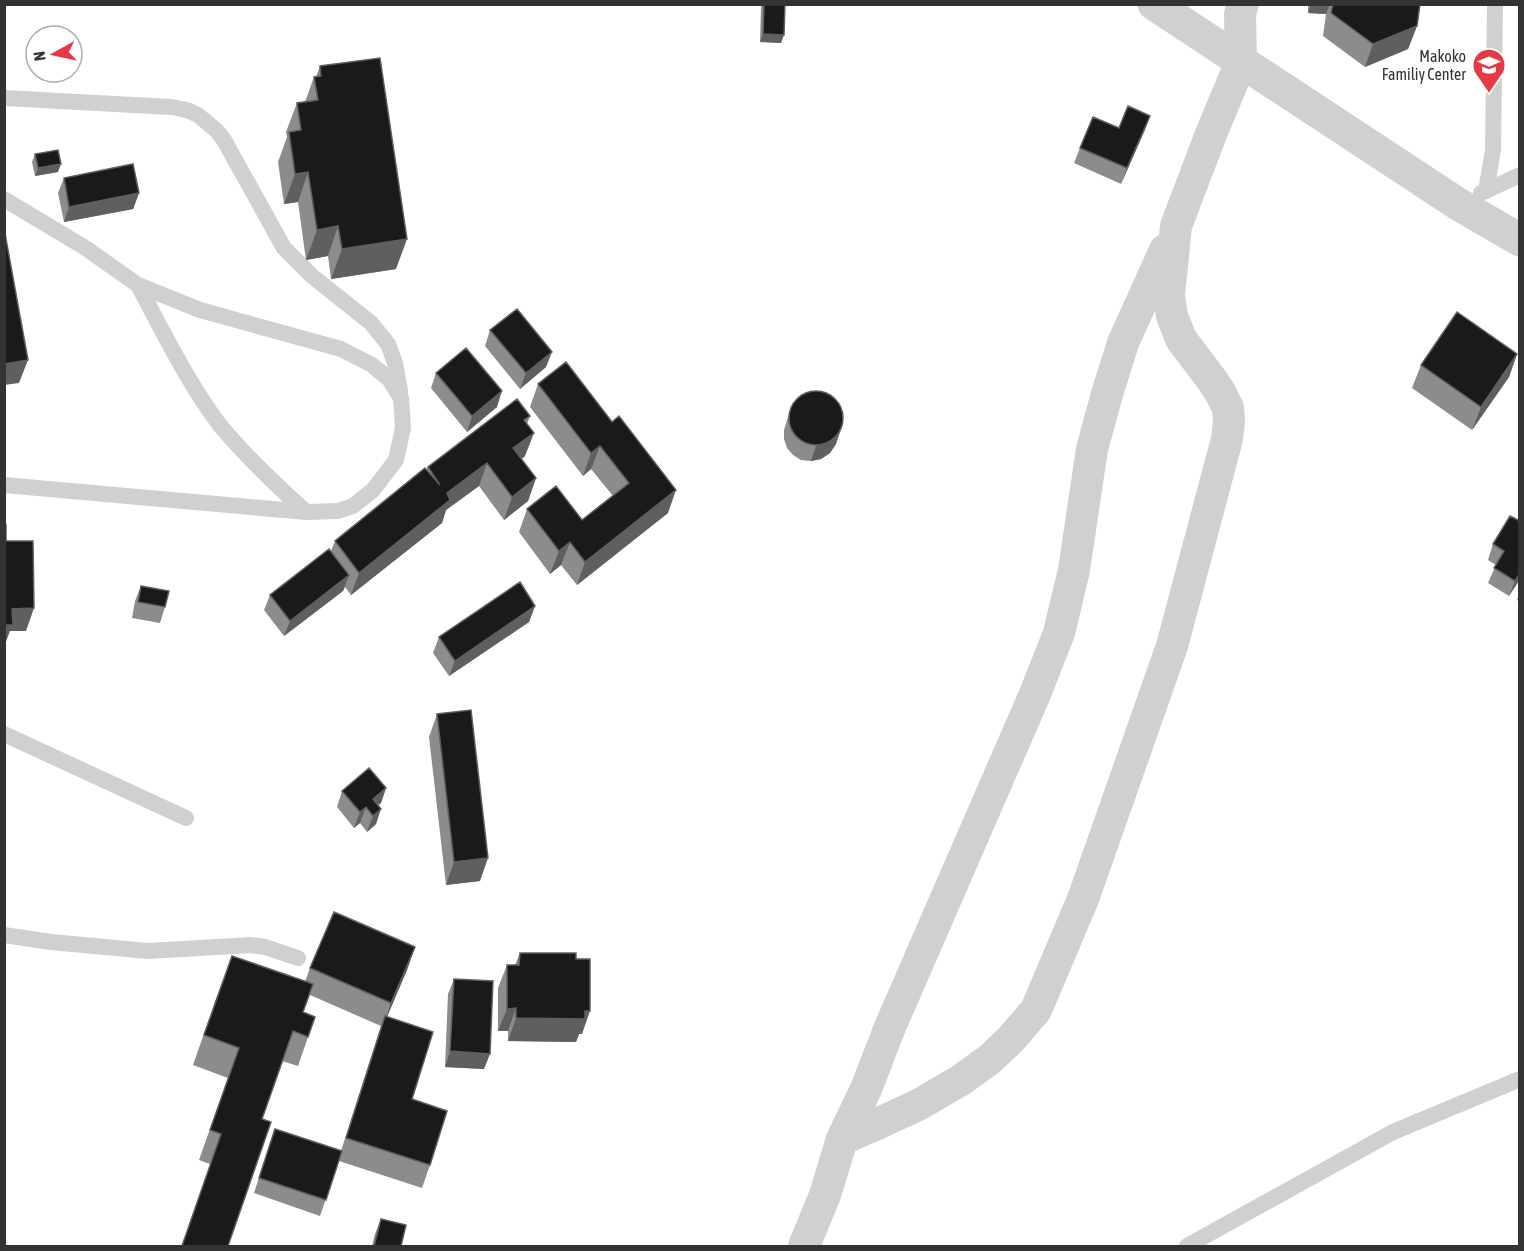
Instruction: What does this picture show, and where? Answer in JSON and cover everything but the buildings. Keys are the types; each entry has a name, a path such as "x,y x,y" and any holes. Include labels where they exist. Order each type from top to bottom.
{"street":[{"path":"1154,4 1241,62 1472,197 1520,240"},
{"path":"804,1246 825,1195 842,1139 866,1089 890,1027 1035,694 1059,633 1074,570 1092,449 1107,394 1123,343 1176,226 1241,62 1240,8"},
{"path":"842,1139 920,1104 962,1080 990,1059 1011,1039 1036,1010 1083,899 1172,646 1227,439 1228,408 1212,380 1181,339 1172,316 1169,296 1176,226"}],"lane":[{"path":"1472,197 1493,150 1495,4"},
{"path":"4,98 171,107 187,110 208,123 224,140 285,249 312,276 371,323 388,344 395,363 403,428 396,460 373,490 353,506 338,511 306,512 4,485"},
{"path":"1472,197 1520,175"},
{"path":"4,199 84,247 138,285 200,310 341,349 372,365 389,379 401,398"},
{"path":"138,285 173,350 219,423 243,453 306,512"},
{"path":"4,734 186,818"},
{"path":"4,935 148,951 251,945 265,947 298,958"},
{"path":"1187,1246 1393,1132 1520,1079"}],"place":[{"name":"Makoko Familiy Center","path":"1489,94"}]}
